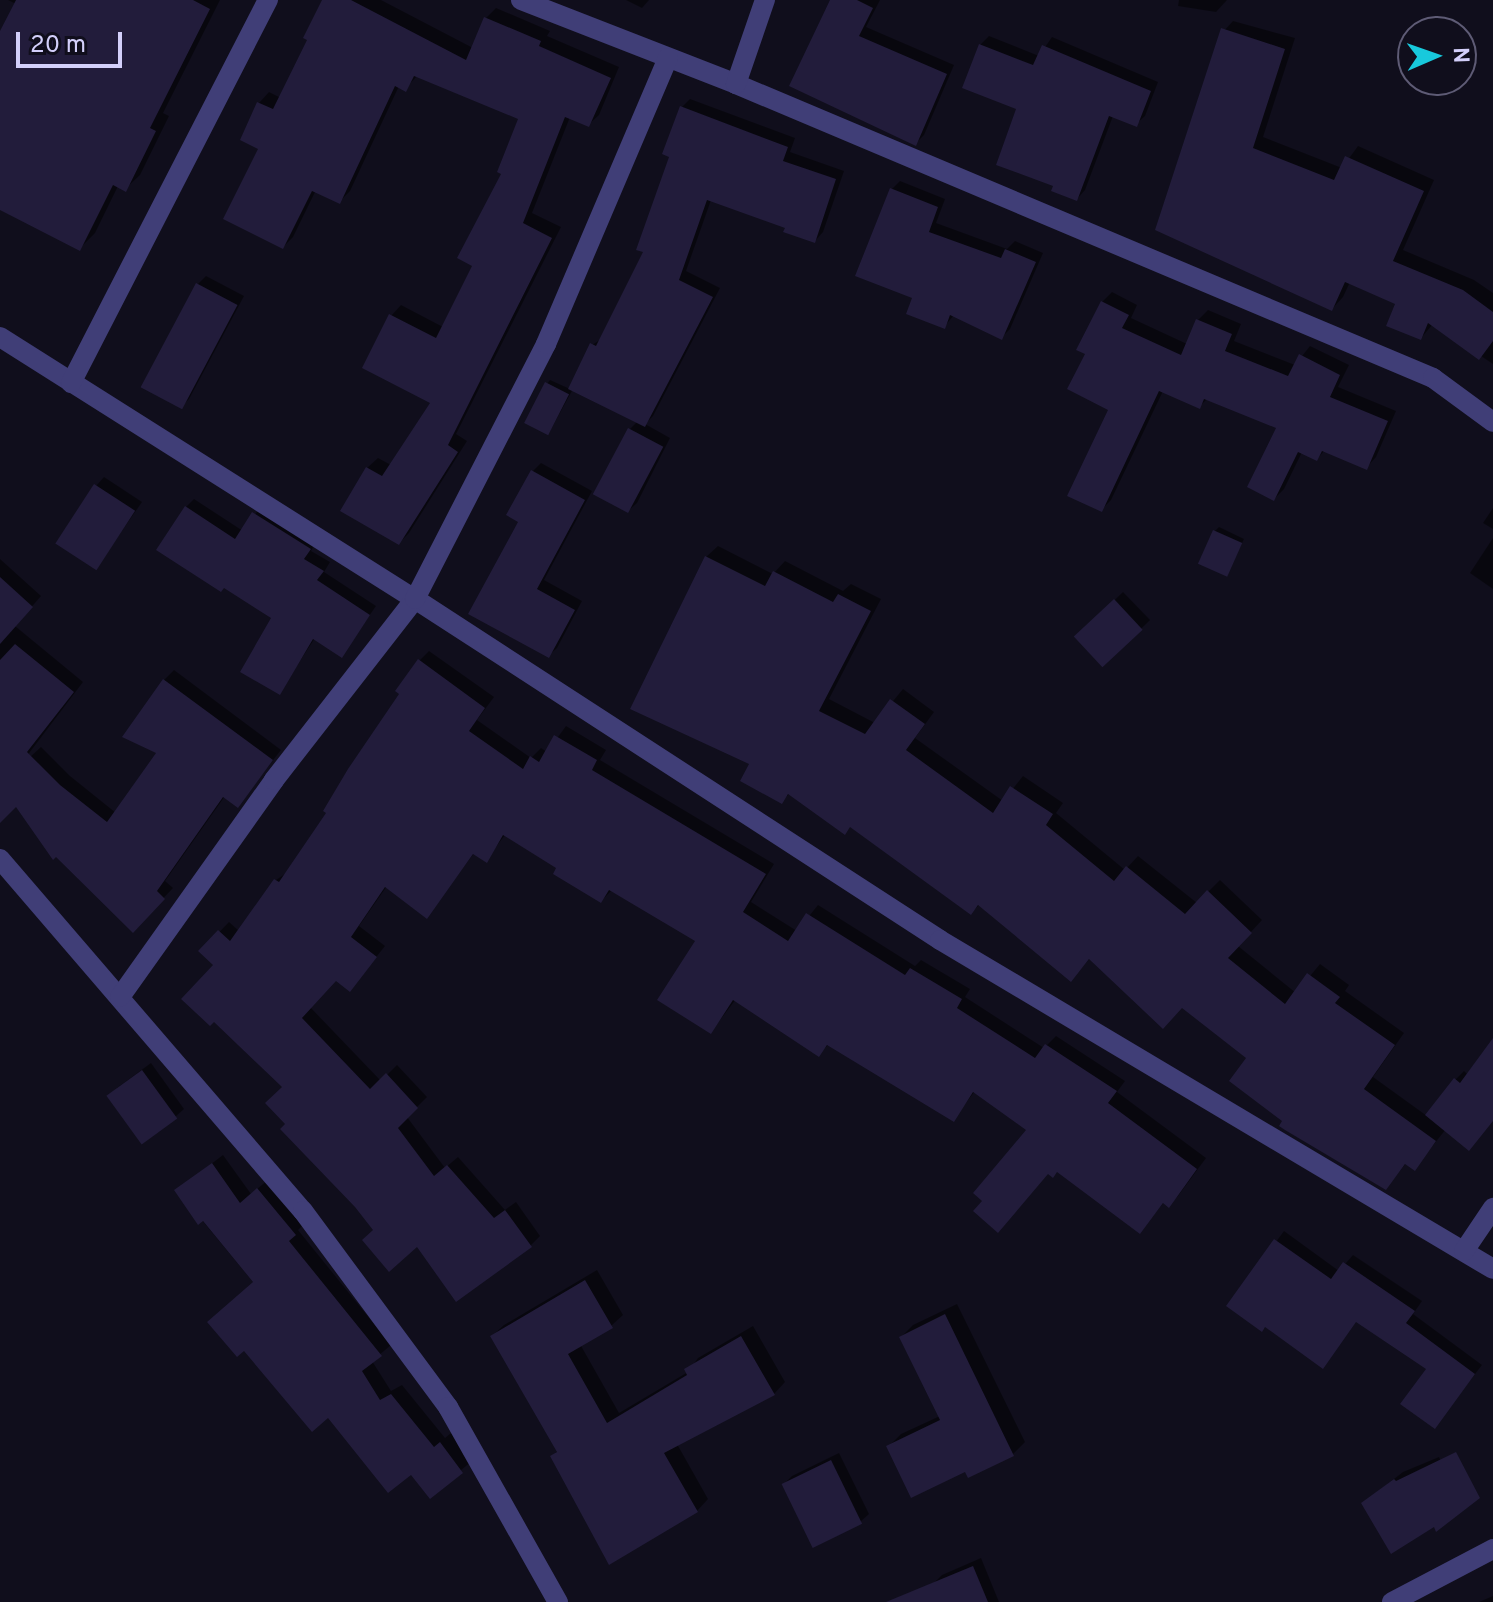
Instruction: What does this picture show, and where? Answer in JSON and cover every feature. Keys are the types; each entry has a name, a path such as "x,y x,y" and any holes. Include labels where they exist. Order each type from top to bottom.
{"street":[{"path":"71,383 268,0"},
{"path":"521,0 736,84 1433,378 1493,422"},
{"path":"736,84 765,0"},
{"path":"120,997 274,780 415,599 546,344 668,58"},
{"path":"0,337 415,599 940,940 1493,1269"},
{"path":"0,859 303,1211 448,1407 558,1602"},
{"path":"1464,1251 1493,1208"},
{"path":"1392,1602 1493,1549"}],"building":[{"path":"16,0 193,0 210,9 150,128 156,131 126,192 113,185 80,251 0,210 0,31"},
{"path":"322,0 351,0 466,60 484,17 541,41 539,46 611,78 589,127 565,117 523,223 552,238 448,445 458,452 399,545 340,511 366,467 382,476 430,403 362,368 389,314 436,338 472,266 457,258 501,174 497,172 518,119 414,76 406,92 395,86 340,204 312,191 283,249 223,219 258,149 240,140 257,102 273,109 307,40 303,38"},
{"path":"830,0 857,0 873,8 859,36 947,74 916,146 789,86"},
{"path":"1221,28 1285,49 1253,148 1334,180 1345,156 1424,191 1393,261 1463,290 1493,312 1493,341 1479,360 1428,323 1421,340 1386,326 1395,304 1345,282 1332,311 1155,230"},
{"path":"979,44 1033,65 1042,45 1151,91 1137,127 1109,116 1077,201 1051,191 1053,186 996,165 1016,109 962,88"},
{"path":"680,106 788,147 783,161 836,179 815,243 783,232 785,228 707,200 679,280 713,297 645,427 568,389 590,343 596,346 643,252 636,250 669,157 662,154"},
{"path":"890,188 938,207 929,232 1001,258 1005,249 1036,262 1002,340 950,315 945,329 906,314 912,298 855,276"},
{"path":"196,283 237,305 182,409 141,387"},
{"path":"1101,301 1129,315 1122,328 1181,355 1196,319 1232,334 1225,351 1288,376 1299,354 1340,375 1330,397 1388,421 1367,470 1322,451 1317,461 1298,452 1274,501 1247,487 1276,428 1204,399 1200,409 1159,391 1102,512 1067,496 1108,410 1067,389 1085,354 1076,350"},
{"path":"545,382 569,394 548,435 524,423"},
{"path":"628,428 663,447 628,513 593,494"},
{"path":"531,470 585,500 537,589 575,610 549,658 468,614 518,522 506,515"},
{"path":"94,484 135,511 96,570 55,544"},
{"path":"185,506 235,539 252,512 311,549 304,559 324,571 317,580 370,615 342,658 313,639 280,695 240,672 271,618 224,588 221,592 156,550"},
{"path":"1213,530 1242,543 1227,577 1198,564"},
{"path":"705,556 765,586 773,571 833,602 838,594 871,611 819,711 865,734 890,699 925,724 906,750 993,813 1010,786 1053,814 1046,825 1114,881 1126,866 1185,914 1207,890 1252,933 1228,958 1285,1004 1307,973 1340,997 1335,1003 1395,1045 1364,1089 1436,1141 1415,1171 1405,1164 1386,1190 1279,1126 1282,1121 1229,1081 1246,1058 1182,1008 1163,1029 1089,959 1071,982 978,905 971,915 850,827 845,835 788,794 782,804 740,781 749,764 630,709"},
{"path":"0,577 33,607 0,644"},
{"path":"1114,599 1143,630 1102,667 1074,637"},
{"path":"15,644 74,692 27,752 60,785 107,822 156,753 122,737 163,679 273,760 238,808 223,797 157,891 165,899 133,933 56,857 53,860 16,807 0,823 0,660"},
{"path":"418,659 485,708 469,731 523,769 530,756 539,762 554,735 597,760 592,770 766,874 743,912 788,941 806,913 905,975 910,968 962,999 957,1008 1035,1058 1045,1044 1117,1091 1108,1103 1197,1169 1169,1208 1163,1203 1140,1234 1057,1172 1053,1178 1048,1174 998,1233 973,1211 982,1201 973,1193 1026,1130 973,1092 954,1122 827,1045 819,1057 733,1000 711,1034 657,1000 695,941 609,890 601,903 553,874 556,868 503,835 487,863 473,854 427,919 385,887 351,937 377,957 350,992 336,981 302,1018 370,1089 386,1073 418,1108 398,1128 434,1176 447,1165 494,1218 505,1210 532,1247 456,1302 417,1247 389,1272 362,1240 373,1230 280,1129 285,1124 265,1103 282,1087 214,1022 210,1026 181,999 213,965 198,951 218,930 230,941 274,879 279,882 326,813 323,811 348,769 399,694 395,691"},
{"path":"1493,1038 1493,1121 1469,1151 1425,1115 1454,1078 1460,1083"},
{"path":"142,1070 177,1119 142,1144 106,1096"},
{"path":"212,1163 240,1203 257,1188 296,1235 289,1241 382,1356 362,1371 380,1400 391,1394 434,1447 440,1442 463,1473 430,1499 411,1475 388,1493 328,1418 312,1432 244,1351 237,1357 207,1322 253,1282 203,1221 198,1225 174,1190"},
{"path":"1274,1239 1331,1279 1343,1262 1415,1311 1406,1323 1475,1374 1435,1429 1400,1404 1426,1369 1356,1322 1323,1369 1265,1327 1262,1332 1226,1306"},
{"path":"585,1280 613,1328 568,1354 607,1423 687,1375 684,1369 741,1336 775,1395 664,1453 698,1512 609,1565 550,1456 557,1452 490,1336"},
{"path":"945,1314 1014,1456 968,1478 965,1472 911,1498 886,1446 940,1420 899,1337"},
{"path":"1456,1452 1480,1498 1436,1532 1434,1527 1391,1554 1361,1503 1394,1479 1396,1481"},
{"path":"831,1460 862,1524 813,1548 782,1484"},
{"path":"973,1566 988,1602 886,1602"}]}
